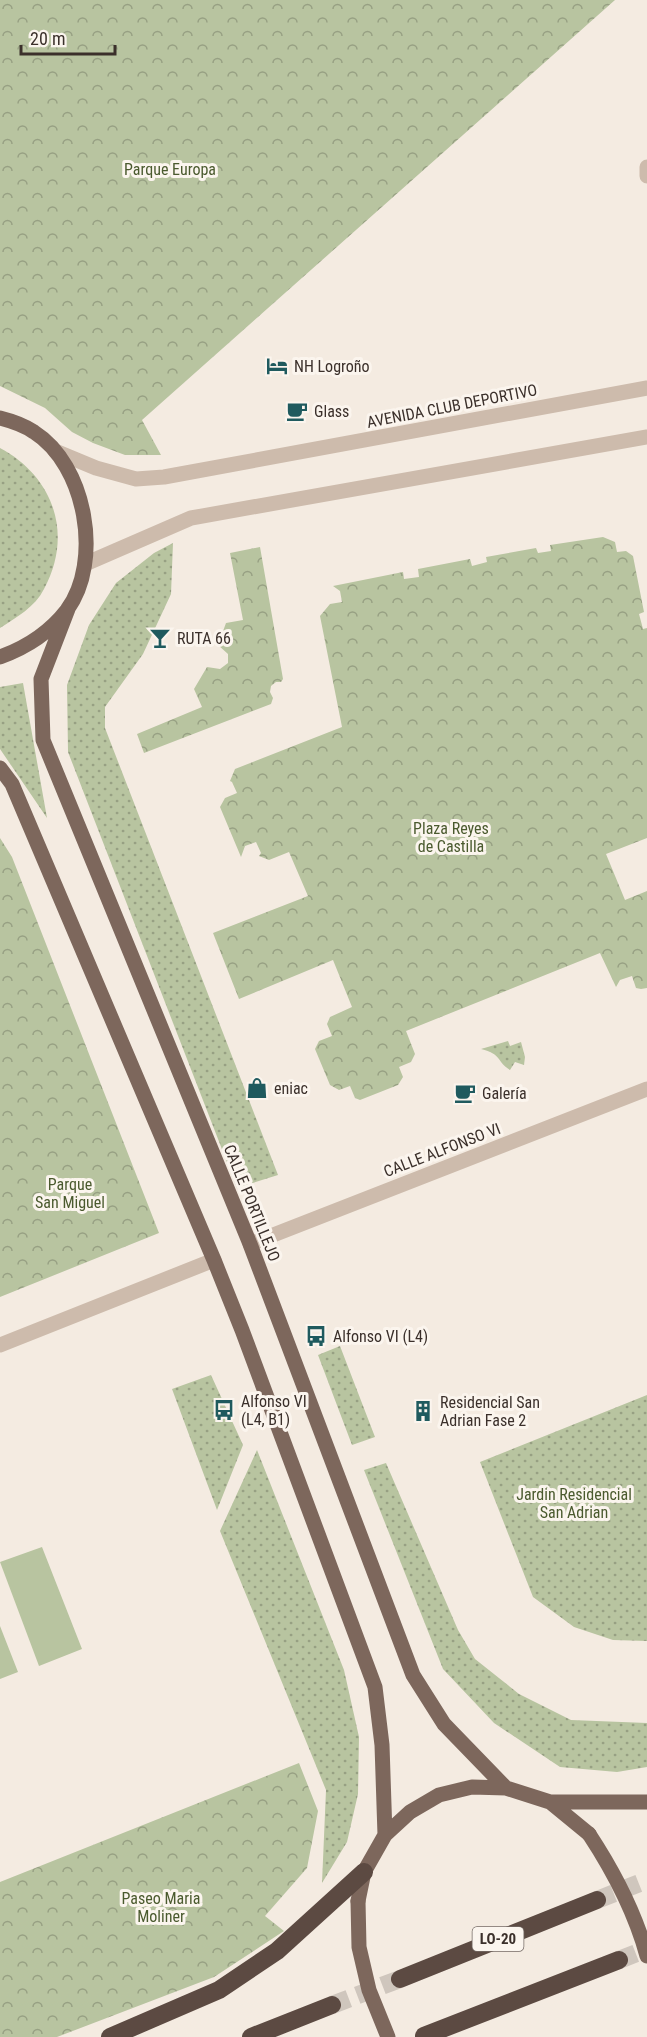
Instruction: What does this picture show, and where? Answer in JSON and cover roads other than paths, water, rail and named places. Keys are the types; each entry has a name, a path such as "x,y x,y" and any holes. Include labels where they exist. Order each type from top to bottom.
{"highway":[{"path":"110,2037 219,1990 277,1951 364,1872"},
{"name":"LO-20","path":"400,1978 597,1900"},
{"path":"424,2036 619,1960"},
{"path":"251,2037 332,2005"}],"main road":[{"name":"CALLE PORTILLEJO","path":"0,418 35,432 55,451 75,488 87,530 84,564 41,679 43,740 250,1244 413,1675 444,1724 506,1788"},
{"path":"0,657 18,650 35,639 51,627 68,609"},
{"path":"0,768 12,784 214,1260 375,1687 382,1745 385,1835"},
{"path":"388,2037 369,1990 359,1947 358,1901 364,1872 385,1835 410,1812 439,1796 472,1787 506,1788 550,1802 647,1802"},
{"path":"550,1802 589,1834 613,1872 641,1936 647,1956"}],"street":[{"path":"647,167 647,176"},
{"name":"AVENIDA CLUB DEPORTIVO","path":"55,451 96,468 136,478 173,476 647,388"},
{"path":"84,564 191,518 647,437"},
{"name":"CALLE ALFONSO VI","path":"250,1244 647,1089"},
{"path":"0,1345 214,1260"}],"tunnel":[{"path":"597,1900 647,1880"},
{"path":"619,1960 647,1949"},
{"path":"332,2005 400,1979"}],"place":[{"name":"NH Logroño","path":"277,366"},
{"name":"Glass","path":"297,411"},
{"name":"RUTA 66","path":"160,638"},
{"name":"eniac","path":"257,1088"},
{"name":"Galería","path":"465,1093"},
{"name":"Alfonso VI (L4)","path":"316,1336"},
{"name":"Alfonso VI (L4, B1)","path":"224,1410"},
{"name":"Residencial San Adrian Fase 2","path":"423,1411"}],"park label":[{"name":"Parque Europa","path":"170,169"},
{"name":"Plaza Reyes de Castilla","path":"451,837"},
{"name":"Parque San Miguel","path":"70,1193"},
{"name":"Jardin Residencial San Adrian","path":"574,1503"},
{"name":"Paseo Maria Moliner","path":"161,1907"}]}
